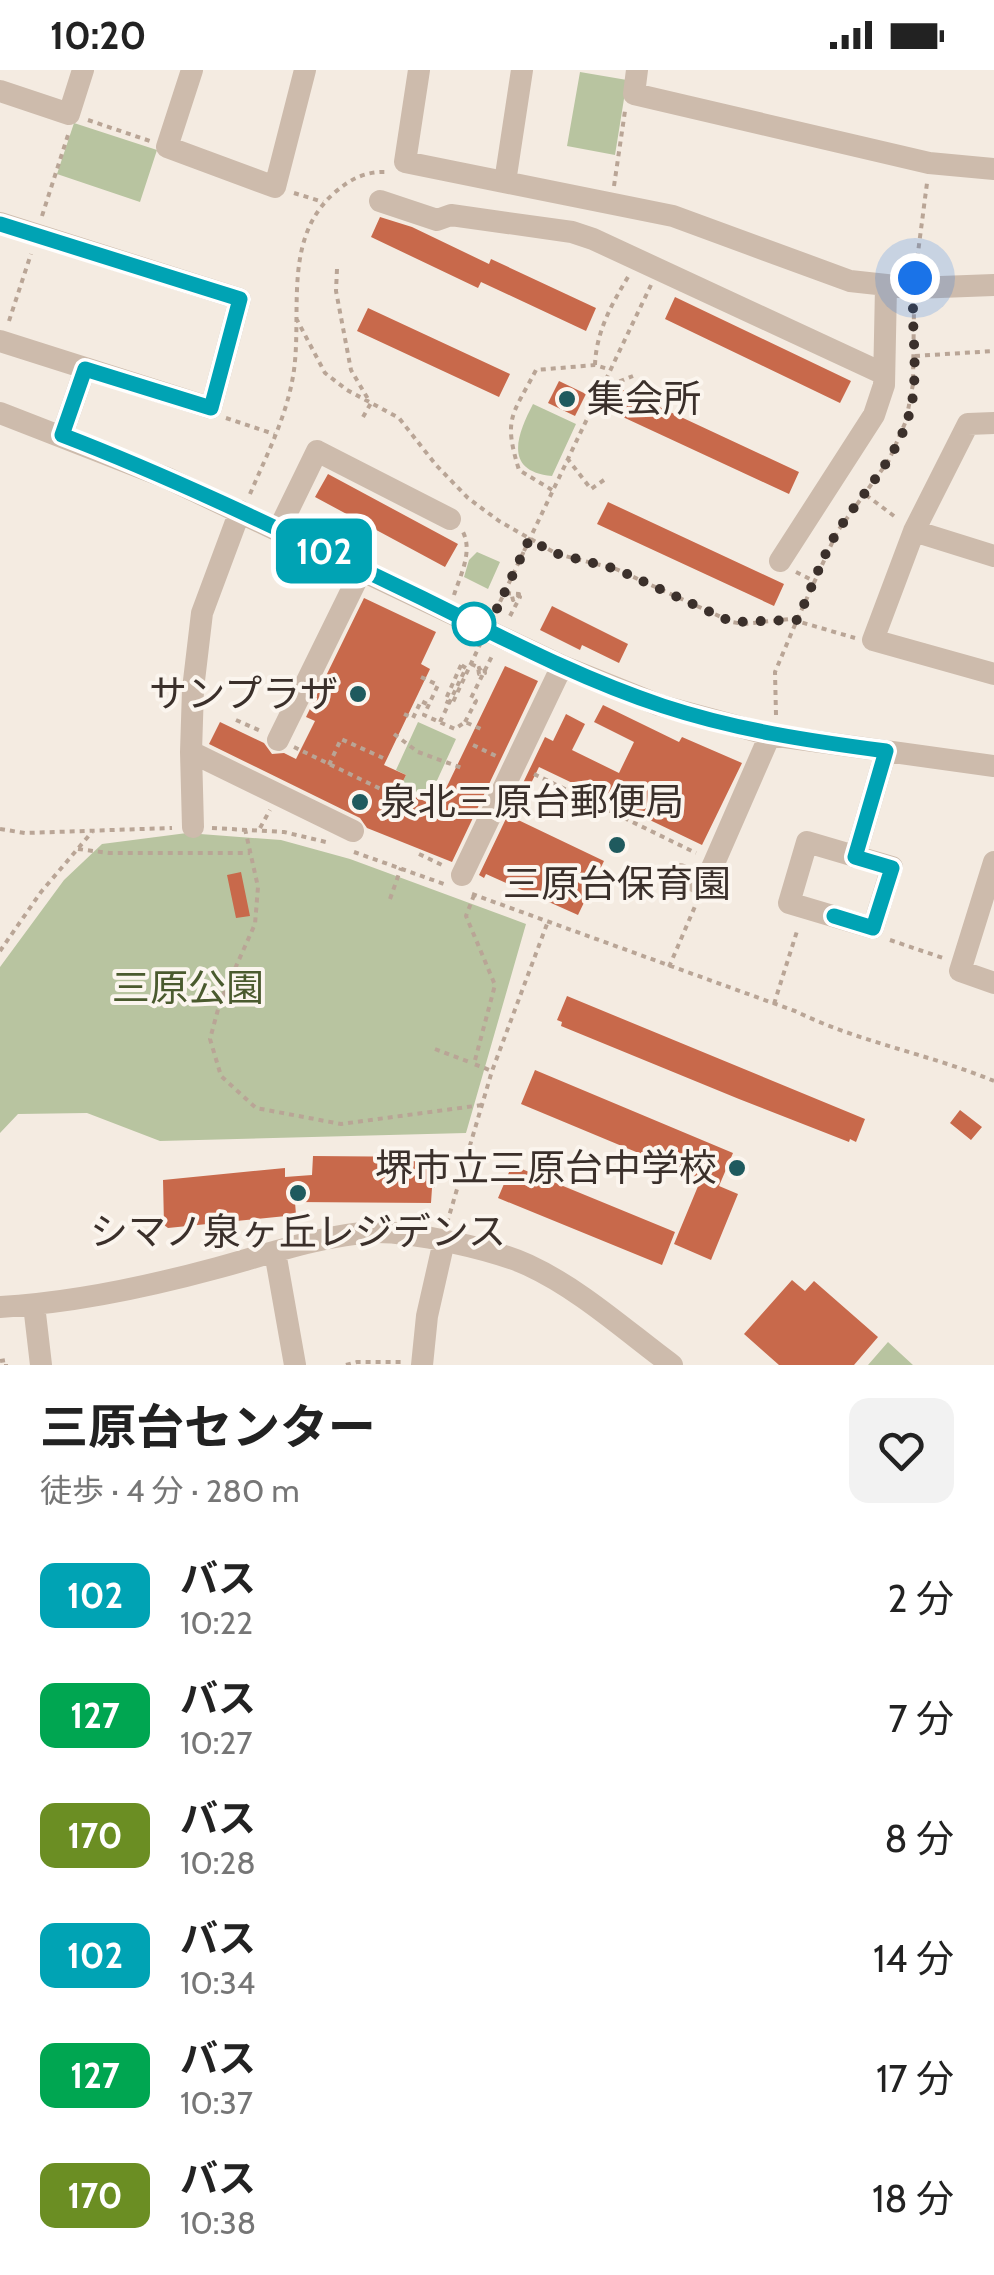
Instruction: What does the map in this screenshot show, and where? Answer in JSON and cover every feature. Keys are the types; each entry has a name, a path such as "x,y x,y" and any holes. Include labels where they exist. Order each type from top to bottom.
{"street":[{"path":"0,90 69,114 82,70"},
{"path":"192,70 167,147 276,187 305,70"},
{"path":"419,70 405,162 673,216 816,271 886,286 994,285"},
{"path":"505,182 522,70"},
{"path":"636,82 930,163 994,169"},
{"path":"572,232 578,199"},
{"path":"380,201 437,220 450,215 572,232 649,263 884,374"},
{"path":"0,224 240,299 210,408 0,341"},
{"path":"780,561 882,398 886,286"},
{"path":"62,435 85,369"},
{"path":"0,413 245,504 279,529 562,666 660,705 886,751 994,766"},
{"path":"994,423 968,424 914,531 873,640 994,674"},
{"path":"279,529 317,451 450,518"},
{"path":"193,827 193,690 202,613 245,504"},
{"path":"914,531 994,556"},
{"path":"278,740 362,569"},
{"path":"455,882 562,666"},
{"path":"680,874 704,886 740,785 773,725"},
{"path":"855,857 886,751"},
{"path":"191,752 349,840"},
{"path":"807,842 855,857 892,868 873,928 789,903 807,842"},
{"path":"994,862 960,971 994,983"},
{"path":"0,1307 34,1305 168,1282 275,1252 372,1232 420,1236 527,1264 570,1290 672,1365"},
{"path":"422,1363 444,1241"},
{"path":"275,1252 295,1365"},
{"path":"34,1305 41,1365"}],"path":[{"path":"611,205 626,104 636,82"},
{"path":"69,114 167,147"},
{"path":"773,725 776,672 797,620 837,532 889,460 912,402 914,288 930,163"},
{"path":"245,504 276,435 294,369 301,246 310,224 324,202 362,174 403,174"},
{"path":"276,187 324,202"},
{"path":"595,365 596,344 614,300 649,263"},
{"path":"440,722 466,668 461,665 445,700 452,704 609,370 649,263"},
{"path":"337,269 336,291 351,370 371,403"},
{"path":"296,318 326,372 399,418 468,498 529,540 558,554 616,569 732,622 797,620 873,640"},
{"path":"915,356 994,351"},
{"path":"552,490 519,470 508,435 512,414 536,370 595,365 609,370"},
{"path":"600,389 634,376"},
{"path":"363,418 371,403"},
{"path":"210,408 219,416 276,435"},
{"path":"567,458 591,489 604,480"},
{"path":"865,494 914,531"},
{"path":"450,518 468,540 454,595"},
{"path":"505,592 519,594 513,600 512,596 517,595 520,597 510,616"},
{"path":"421,678 438,686 424,715 455,729 465,722 476,701 471,698 493,654"},
{"path":"471,664 478,667 479,674 485,673 484,667 479,668 483,673"},
{"path":"404,714 413,718 421,701 429,704"},
{"path":"236,720 388,792"},
{"path":"465,722 481,730"},
{"path":"394,734 418,752 462,768"},
{"path":"330,765 342,739 383,758"},
{"path":"473,744 713,862"},
{"path":"260,829 269,813"},
{"path":"0,828 25,833 193,827 260,829 326,842"},
{"path":"245,829 258,886 254,924 220,1002 210,1039 220,1076 256,1108 341,1124 482,1104"},
{"path":"0,951 41,892 93,830"},
{"path":"349,840 400,868 455,882 474,895 547,924 819,1023 946,1060 994,1081"},
{"path":"78,849 109,853 250,853"},
{"path":"390,900 400,868"},
{"path":"669,967 704,886"},
{"path":"474,895 466,916 496,985 474,1064"},
{"path":"774,1004 804,908"},
{"path":"444,1241 492,1071 547,924"},
{"path":"884,939 962,964"},
{"path":"434,1050 492,1071"},
{"path":"0,1360 6,1360 6,1365"},
{"path":"346,1365 422,1363"}],"green space":[{"path":"580,72 627,80 615,155 567,146"},
{"path":"74,123 157,150 140,202 57,174"},
{"path":"533,404 576,424 552,476 536,473 520,459 519,439"},
{"path":"477,552 500,562 488,589 464,577 469,560"},
{"path":"418,722 456,739 429,798 401,785 406,775 396,770"},
{"name":"三原公園","path":"187,833 281,840 350,859 526,924 466,1133 160,1141 87,1113 18,1114 0,1133 0,967 64,880 102,844"},
{"path":"888,1342 913,1365 868,1365"}],"building":[{"path":"380,217 412,227 489,264 491,259 596,308 586,331 481,282 478,288 371,237"},
{"path":"675,297 851,381 840,403 665,319"},
{"path":"368,308 510,374 499,397 357,331"},
{"name":"集会所","path":"559,381 586,394 575,416 548,403"},
{"path":"623,390 799,472 789,494 612,412"},
{"path":"328,474 458,544 445,567 315,497"},
{"path":"608,502 784,584 774,606 597,524"},
{"path":"364,598 436,632 421,664 430,669 384,765 406,775 399,789 437,807 505,666 538,681 452,862 367,828 360,818 209,744 220,722 264,743 272,754 284,753 296,759 315,721 306,717"},
{"path":"552,606 628,644 619,663 582,645 580,650 540,630"},
{"path":"603,705 679,742 682,737 742,763 702,845 539,767 514,818 604,861 578,915 486,874 484,878 479,875 545,737 553,741 566,714 585,724 572,750 619,773 634,742 594,722"},
{"path":"241,872 250,916 236,918 227,875"},
{"path":"567,996 865,1119 856,1142 561,1026 562,1022 557,1020"},
{"path":"535,1070 733,1153 719,1186 738,1194 711,1260 674,1244 701,1179 521,1104"},
{"path":"960,1110 982,1127 971,1140 950,1123"},
{"name":"シマノ泉ヶ丘レジデンス","path":"313,1156 432,1157 435,1188 431,1203 295,1202 296,1215 168,1228 164,1225 163,1180 285,1168 285,1177 312,1175"},
{"path":"512,1165 675,1232 662,1265 498,1198"},
{"path":"792,1280 805,1291 814,1281 878,1337 854,1365 779,1365 744,1334"}],"bus line":[{"name":"102","path":"0,224 240,299 211,408 85,369 62,435 240,511 562,666 627,693 770,735 886,751 855,857 892,868 873,928 834,916"}],"place":[{"name":"集会所","path":"567,399"},
{"name":"サンプラザ","path":"358,694"},
{"name":"泉北三原台郵便局","path":"360,802"},
{"name":"三原台保育園","path":"617,845"},
{"name":"堺市立三原台中学校","path":"737,1168"},
{"name":"シマノ泉ヶ丘レジデンス","path":"298,1193"}],"route":[{"path":"474,624 488,628 529,540 558,554 616,569 732,622 797,620 837,532 889,460 906,421 912,402 915,356 915,278"}]}
